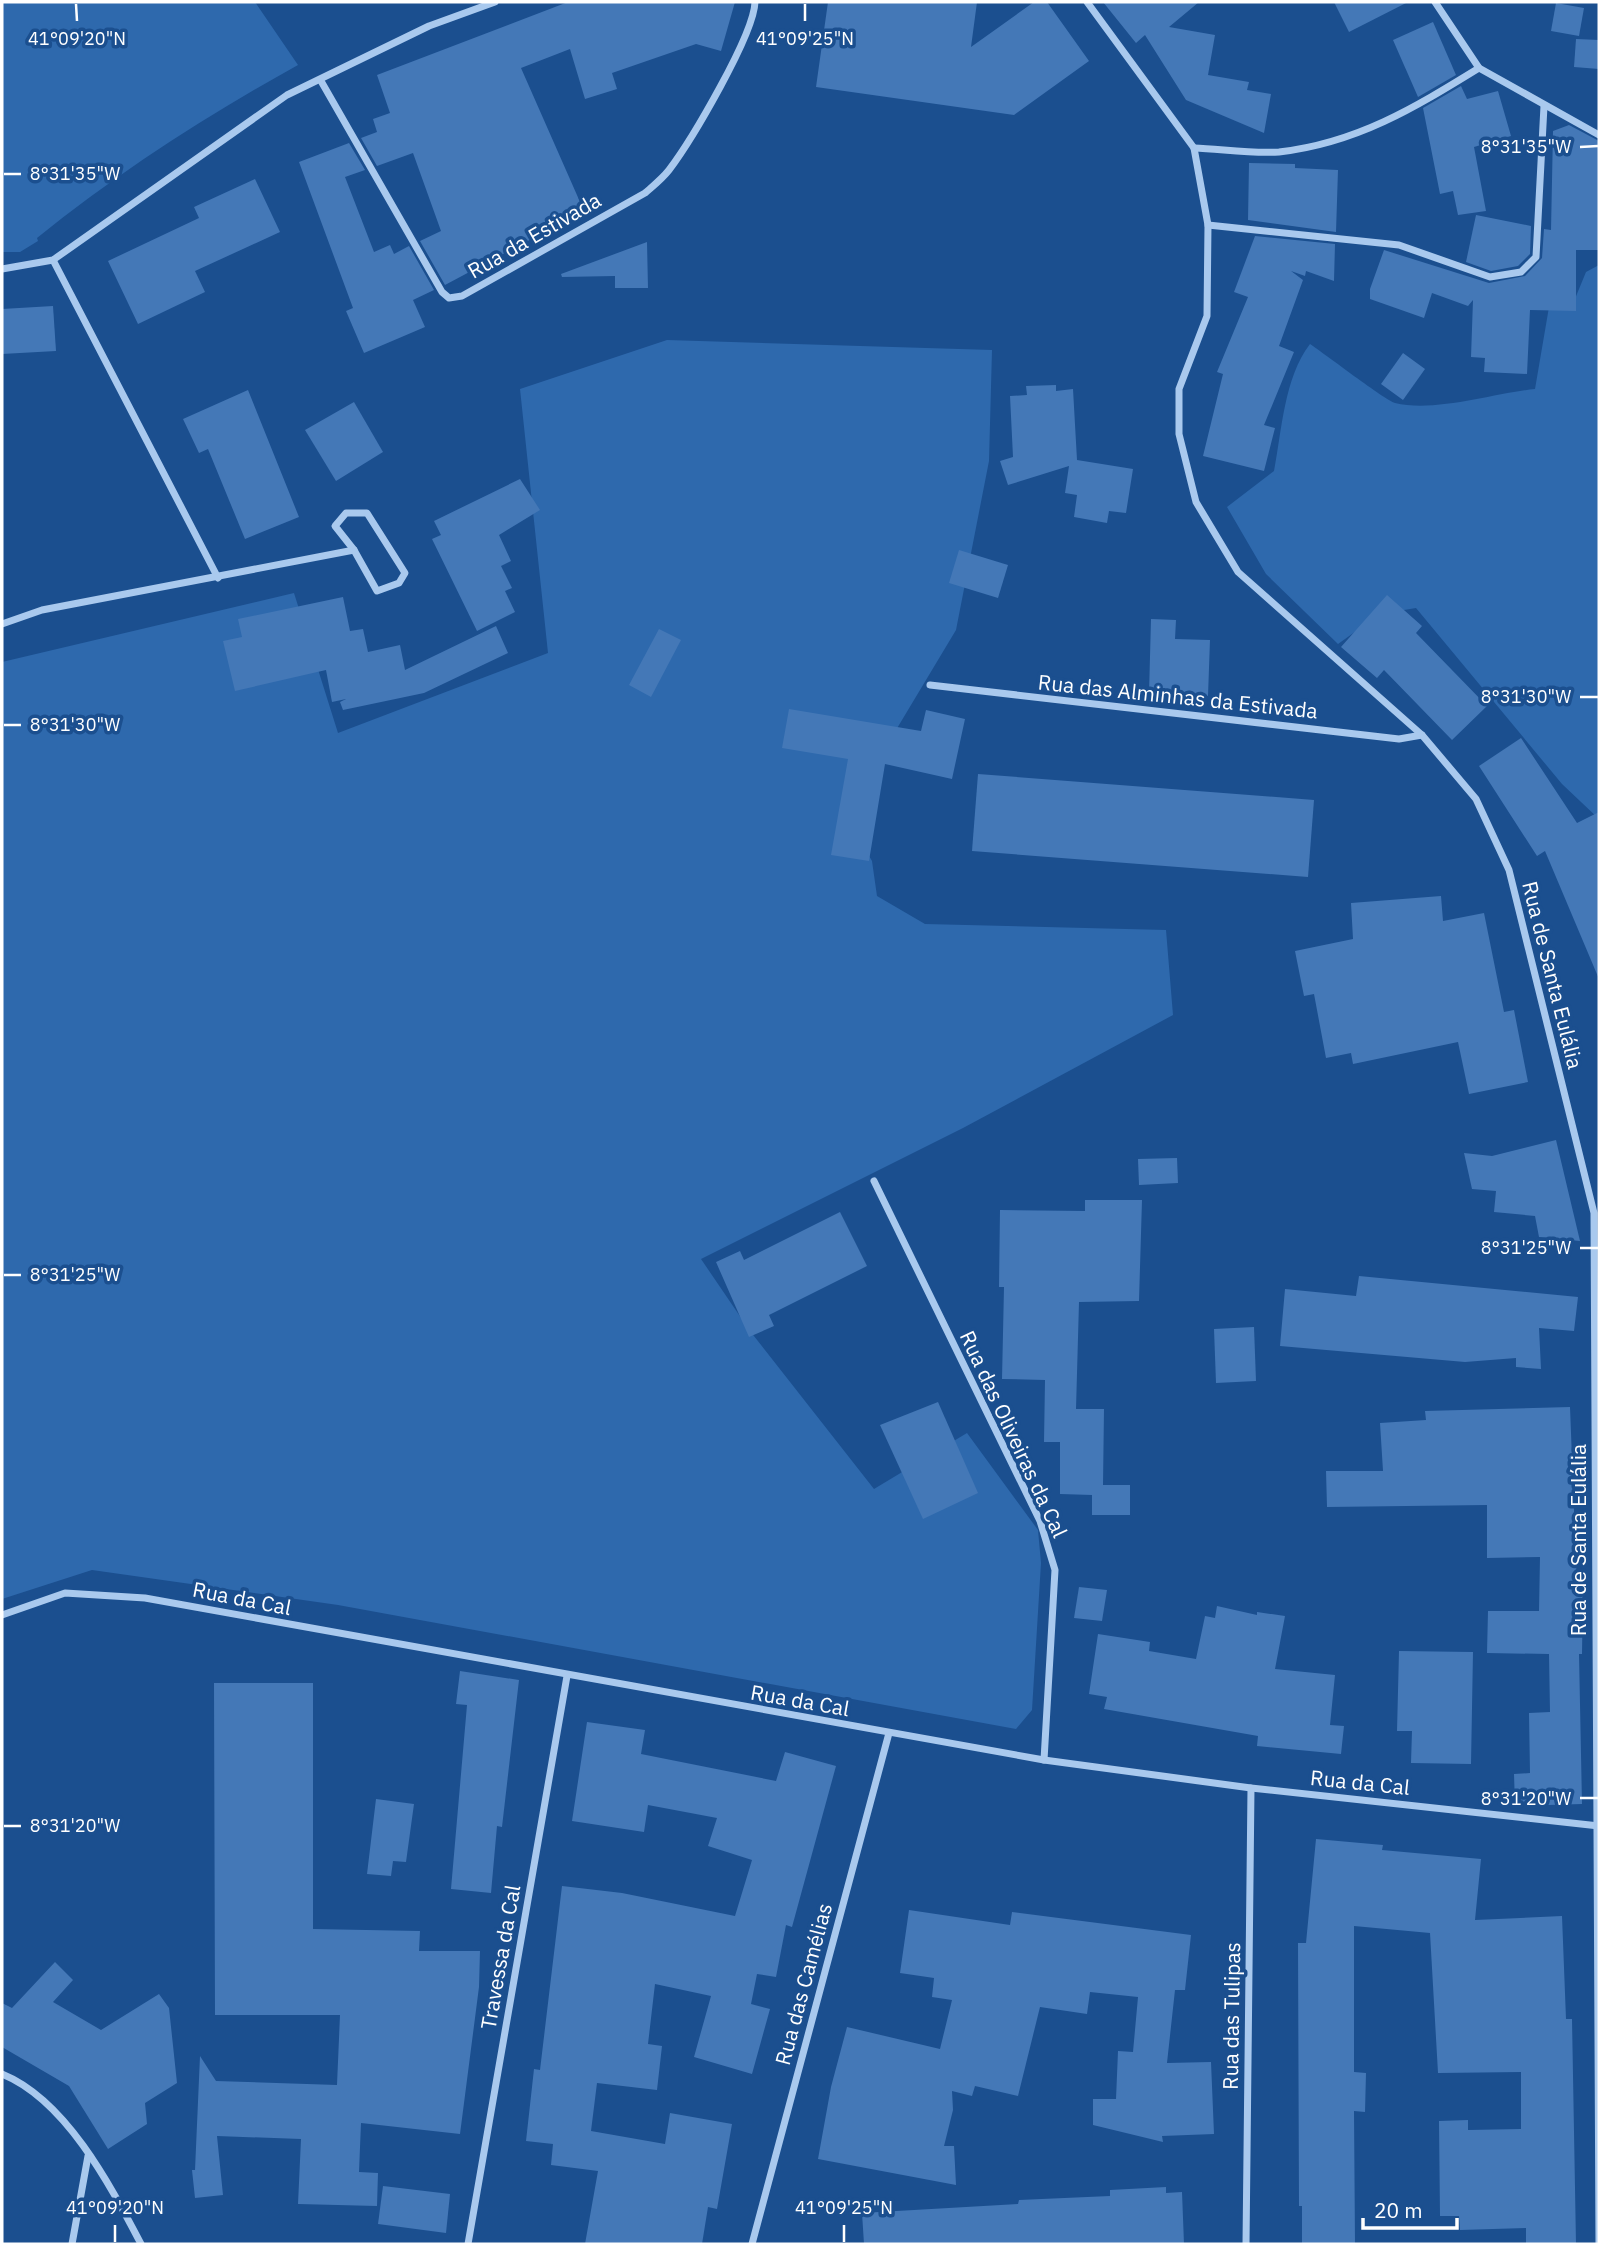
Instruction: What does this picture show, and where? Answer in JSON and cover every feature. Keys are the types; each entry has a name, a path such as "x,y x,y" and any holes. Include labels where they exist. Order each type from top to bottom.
{"street":[{"path":"2,269 53,260 287,95 321,81 429,26 495,2"},
{"name":"Rua da Estivada","path":"321,81 442,292 449,298 462,296 645,193 668,171 736,58 754,16 755,2"},
{"name":"Rua de Santa Eulália","path":"1087,2 1194,148 1208,225 1206,316 1180,389 1179,434 1196,502 1238,572 1422,734 1476,799 1509,870 1594,1213 1599,2244"},
{"path":"1435,2 1479,68 1599,135"},
{"path":"1194,148 1277,152 1342,141 1399,116 1479,68"},
{"path":"1208,225 1399,245 1490,278 1521,272 1536,257 1544,106"},
{"path":"53,260 218,578"},
{"path":"346,513 366,513 405,573 399,583 377,591 354,550 335,526 346,513"},
{"path":"2,624 42,610 354,550"},
{"name":"Rua das Alminhas da Estivada","path":"930,685 1399,738 1422,734"},
{"name":"Rua das Oliveiras da Cal","path":"874,1181 1040,1521 1055,1570 1044,1760"},
{"name":"Rua da Cal","path":"2,1615 65,1593 145,1598 1044,1760 1251,1788 1598,1826"},
{"name":"Travessa da Cal","path":"468,2244 567,1676"},
{"name":"Rua das Camélias","path":"752,2244 889,1733"},
{"name":"Rua das Tulipas","path":"1246,2244 1251,1788"},
{"path":"2,2074 18,2081 72,2130 120,2204 141,2244"},
{"path":"72,2244 88,2156"}],"shaded area":[{"path":"2,2 255,2 298,65 230,104 131,168 37,238 38,241 20,252 2,252"},
{"path":"1599,265 1599,819 1562,784 1416,608 1380,614 1338,644 1266,574 1227,507 1274,471 1289,388 1310,344 1395,403 1428,406 1535,389 1549,307 1572,306 1586,272"},
{"path":"667,340 992,350 989,461 956,630 845,815 872,861 877,896 925,924 1166,930 1173,1015 963,1128 701,1259 750,1331 874,1489 967,1433 1038,1530 1041,1563 1032,1710 1016,1729 338,1605 92,1570 2,1599 2,662 294,593 338,733 548,653 520,389"}],"building":[{"path":"568,2 735,2 721,51 696,44 612,73 617,89 585,99 570,49 521,68 584,211 445,285 420,241 441,231 413,153 377,166 361,138 377,132 373,119 390,113 377,75"},
{"path":"828,2 977,2 971,47 1034,2 1047,2 1089,61 1014,115 816,87"},
{"path":"1103,2 1199,2 1169,27 1215,35 1208,75 1249,82 1247,90 1271,94 1264,133 1186,100 1145,35 1136,43"},
{"path":"1334,2 1408,2 1349,32"},
{"path":"1556,3 1584,8 1579,36 1551,31"},
{"path":"1433,22 1456,75 1418,97 1393,40"},
{"path":"1576,39 1599,40 1599,69 1574,67"},
{"path":"1461,86 1467,99 1498,91 1511,136 1474,147 1486,211 1458,215 1453,191 1440,194 1423,108"},
{"path":"1569,125 1599,141 1599,250 1576,250 1576,311 1530,310 1527,374 1484,372 1485,358 1471,357 1473,300 1468,306 1432,293 1424,318 1370,299 1370,289 1384,250 1489,283 1525,276 1542,258 1544,229 1551,230 1553,131"},
{"path":"349,143 365,170 345,177 374,252 390,245 394,254 409,246 434,290 413,300 425,327 364,353 346,311 353,308 299,162"},
{"path":"1249,163 1295,164 1295,168 1338,170 1336,232 1248,220"},
{"path":"255,179 280,232 195,271 205,292 138,324 108,261 199,218 194,207"},
{"path":"1476,215 1531,226 1530,254 1518,266 1491,271 1466,262"},
{"path":"1255,236 1335,244 1334,281 1306,271 1305,276 1291,271 1303,280 1279,346 1294,352 1264,425 1275,428 1264,471 1203,456 1223,374 1217,372 1248,297 1234,292"},
{"path":"647,242 648,288 615,288 615,276 562,277 561,274"},
{"path":"53,306 56,351 2,354 2,309"},
{"path":"1403,353 1425,369 1403,400 1381,384"},
{"path":"1056,385 1056,391 1073,389 1077,460 1133,469 1126,513 1109,511 1107,523 1074,517 1077,495 1065,493 1069,466 1008,485 1000,461 1013,457 1010,396 1027,395 1026,386"},
{"path":"248,390 299,517 245,539 208,449 199,453 183,419"},
{"path":"354,402 383,452 336,481 305,430"},
{"path":"520,479 540,510 499,535 511,561 501,566 512,588 505,591 515,612 477,631 432,539 441,535 434,521"},
{"path":"959,550 1008,565 998,598 949,583"},
{"path":"1387,595 1422,626 1416,633 1487,706 1452,740 1384,670 1377,678 1341,647"},
{"path":"343,597 350,631 363,629 368,652 400,645 405,670 496,626 508,653 424,693 343,710 340,702 346,699 332,702 326,670 235,691 223,641 242,637 238,619"},
{"path":"1151,619 1176,620 1175,639 1210,640 1208,696 1149,694"},
{"path":"659,629 681,640 651,697 629,685"},
{"path":"789,709 921,731 926,710 965,719 952,779 885,764 869,861 831,855 848,759 782,748"},
{"path":"1521,738 1577,823 1599,812 1599,979 1545,851 1537,856 1479,766"},
{"path":"978,774 1314,800 1308,877 972,851"},
{"path":"1441,896 1443,921 1484,913 1504,1012 1514,1010 1528,1082 1469,1094 1458,1042 1353,1064 1351,1053 1326,1058 1314,994 1304,996 1295,951 1353,939 1351,903"},
{"path":"1556,1140 1580,1241 1539,1237 1535,1216 1494,1212 1496,1191 1472,1189 1464,1153 1492,1156"},
{"path":"1177,1158 1178,1183 1139,1185 1138,1159"},
{"path":"1085,1200 1142,1200 1139,1301 1079,1302 1076,1409 1104,1409 1103,1485 1130,1485 1130,1515 1092,1515 1092,1495 1060,1494 1060,1442 1044,1442 1045,1380 1002,1379 1004,1287 999,1287 1000,1210 1085,1211"},
{"path":"840,1212 867,1266 769,1315 774,1326 749,1337 716,1262 740,1251 744,1260"},
{"path":"1359,1276 1578,1297 1574,1331 1539,1328 1541,1369 1516,1367 1516,1358 1465,1362 1280,1346 1285,1289 1356,1296"},
{"path":"1254,1327 1256,1381 1216,1383 1214,1329"},
{"path":"938,1402 978,1493 923,1519 880,1425"},
{"path":"1570,1407 1577,1588 1583,1588 1582,1654 1579,1654 1582,1804 1515,1806 1514,1774 1530,1773 1529,1713 1550,1712 1549,1654 1487,1653 1488,1611 1539,1611 1540,1557 1487,1558 1487,1505 1327,1507 1326,1471 1383,1471 1380,1423 1426,1420 1425,1411"},
{"path":"1079,1587 1107,1590 1102,1621 1074,1618"},
{"path":"1217,1606 1257,1615 1257,1612 1285,1616 1275,1669 1335,1675 1330,1725 1344,1726 1341,1754 1257,1746 1258,1736 1104,1709 1107,1697 1089,1694 1098,1634 1150,1642 1149,1651 1196,1659 1205,1616 1215,1618"},
{"path":"1399,1651 1473,1652 1471,1764 1411,1763 1412,1731 1397,1731"},
{"path":"460,1671 519,1680 502,1827 497,1826 491,1893 451,1889 467,1705 456,1704"},
{"path":"214,1683 313,1683 313,1929 420,1931 419,1951 480,1951 479,1987 460,2134 361,2123 359,2172 378,2173 377,2206 298,2204 301,2139 217,2136 223,2195 195,2198 192,2170 195,2170 200,2056 216,2081 337,2085 340,2015 215,2015"},
{"path":"587,1722 645,1730 641,1754 776,1781 785,1752 836,1766 792,1927 786,1925 776,1977 757,1974 751,2004 770,2009 752,2074 694,2057 711,1996 655,1984 648,2044 662,2046 657,2090 597,2083 591,2131 665,2144 670,2113 732,2124 717,2209 708,2207 702,2244 585,2244 598,2171 551,2165 553,2144 526,2141 534,2069 540,2070 562,1886 622,1893 735,1916 752,1860 708,1846 717,1818 648,1805 644,1832 572,1821"},
{"path":"376,1799 414,1804 406,1862 393,1861 391,1876 367,1874"},
{"path":"1316,1839 1383,1845 1382,1850 1481,1859 1475,1920 1562,1916 1566,2019 1572,2019 1576,2244 1526,2244 1526,2228 1460,2230 1459,2216 1440,2216 1439,2121 1468,2120 1468,2130 1521,2129 1521,2072 1438,2073 1430,1933 1354,1926 1354,2072 1366,2073 1365,2112 1354,2111 1355,2244 1302,2244 1302,2206 1299,2206 1298,1943 1306,1943"},
{"path":"909,1910 1010,1925 1012,1912 1191,1935 1185,1990 1175,1990 1167,2063 1211,2062 1214,2134 1162,2136 1163,2142 1093,2125 1093,2099 1116,2099 1118,2051 1133,2052 1138,1997 1090,1992 1087,2014 1040,2007 1018,2096 975,2086 972,2096 952,2091 953,2110 944,2146 954,2146 956,2185 818,2159 831,2087 847,2027 940,2049 952,2000 932,1997 934,1978 900,1973"},
{"path":"55,1962 73,1980 53,2002 101,2030 159,1994 169,2008 177,2083 145,2103 147,2124 108,2149 69,2086 2,2047 2,2003 12,2008"},
{"path":"383,2186 450,2194 446,2233 378,2224"},
{"path":"1166,2187 1166,2193 1182,2192 1184,2244 864,2244 862,2213 1018,2204 1019,2200 1110,2196 1110,2190"}]}
